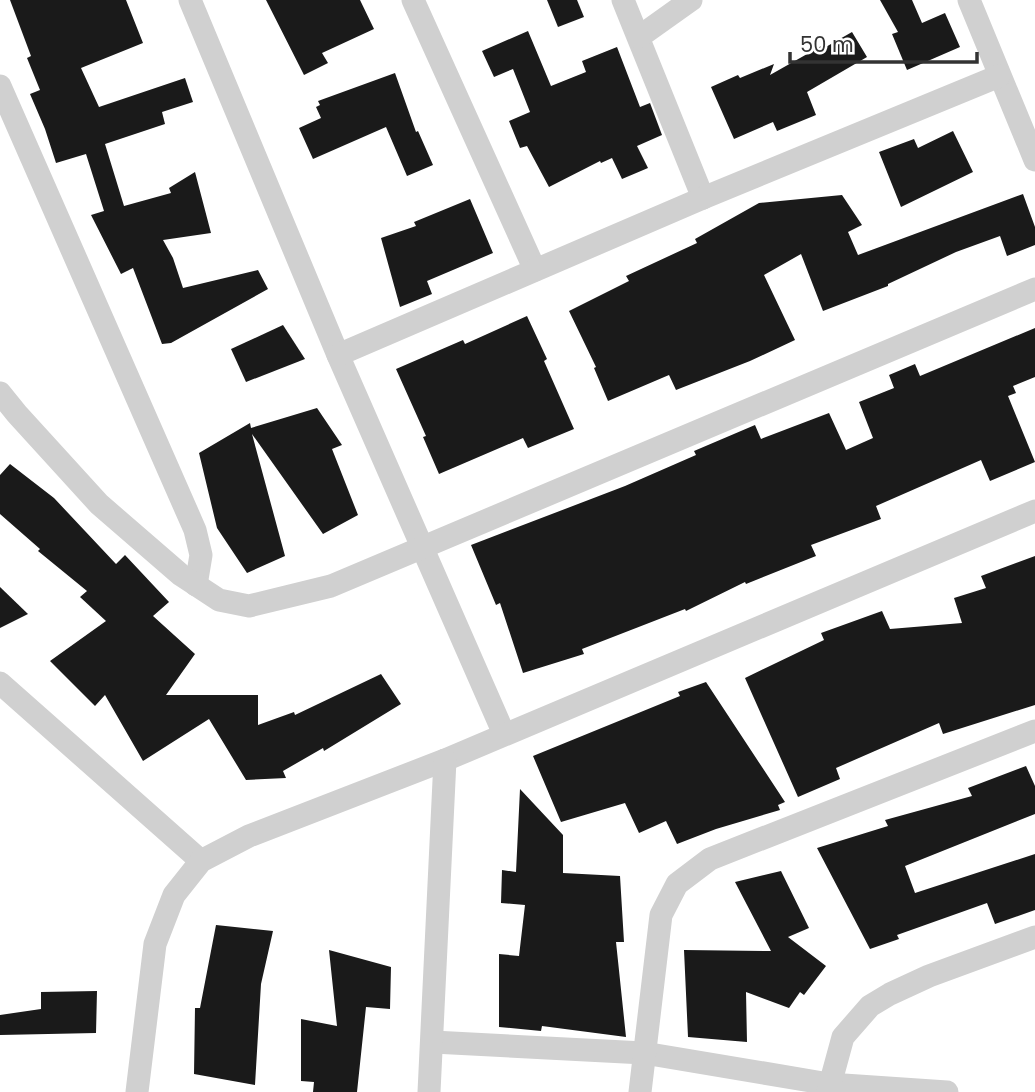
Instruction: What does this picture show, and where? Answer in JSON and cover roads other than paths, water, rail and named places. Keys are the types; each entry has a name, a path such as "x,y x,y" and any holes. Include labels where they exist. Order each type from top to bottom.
{"street":[{"path":"190,0 338,355 504,734"},
{"path":"413,0 535,270"},
{"path":"623,0 703,198"},
{"path":"639,37 691,0"},
{"path":"969,0 1035,160"},
{"path":"338,355 703,198 999,76"},
{"path":"0,87 195,530 201,555 196,585"},
{"path":"0,393 99,504 181,575 219,600 249,606 331,586 1035,289"},
{"path":"137,1092 155,944 174,895 201,861 249,836 445,760 1035,511"},
{"path":"0,682 201,861"},
{"path":"640,1092 661,915 677,884 710,859 1035,731"},
{"path":"429,1092 445,760"},
{"path":"828,1088 843,1037 870,1006 929,976 1035,937"},
{"path":"433,1042 644,1053 828,1088 947,1092"}]}
